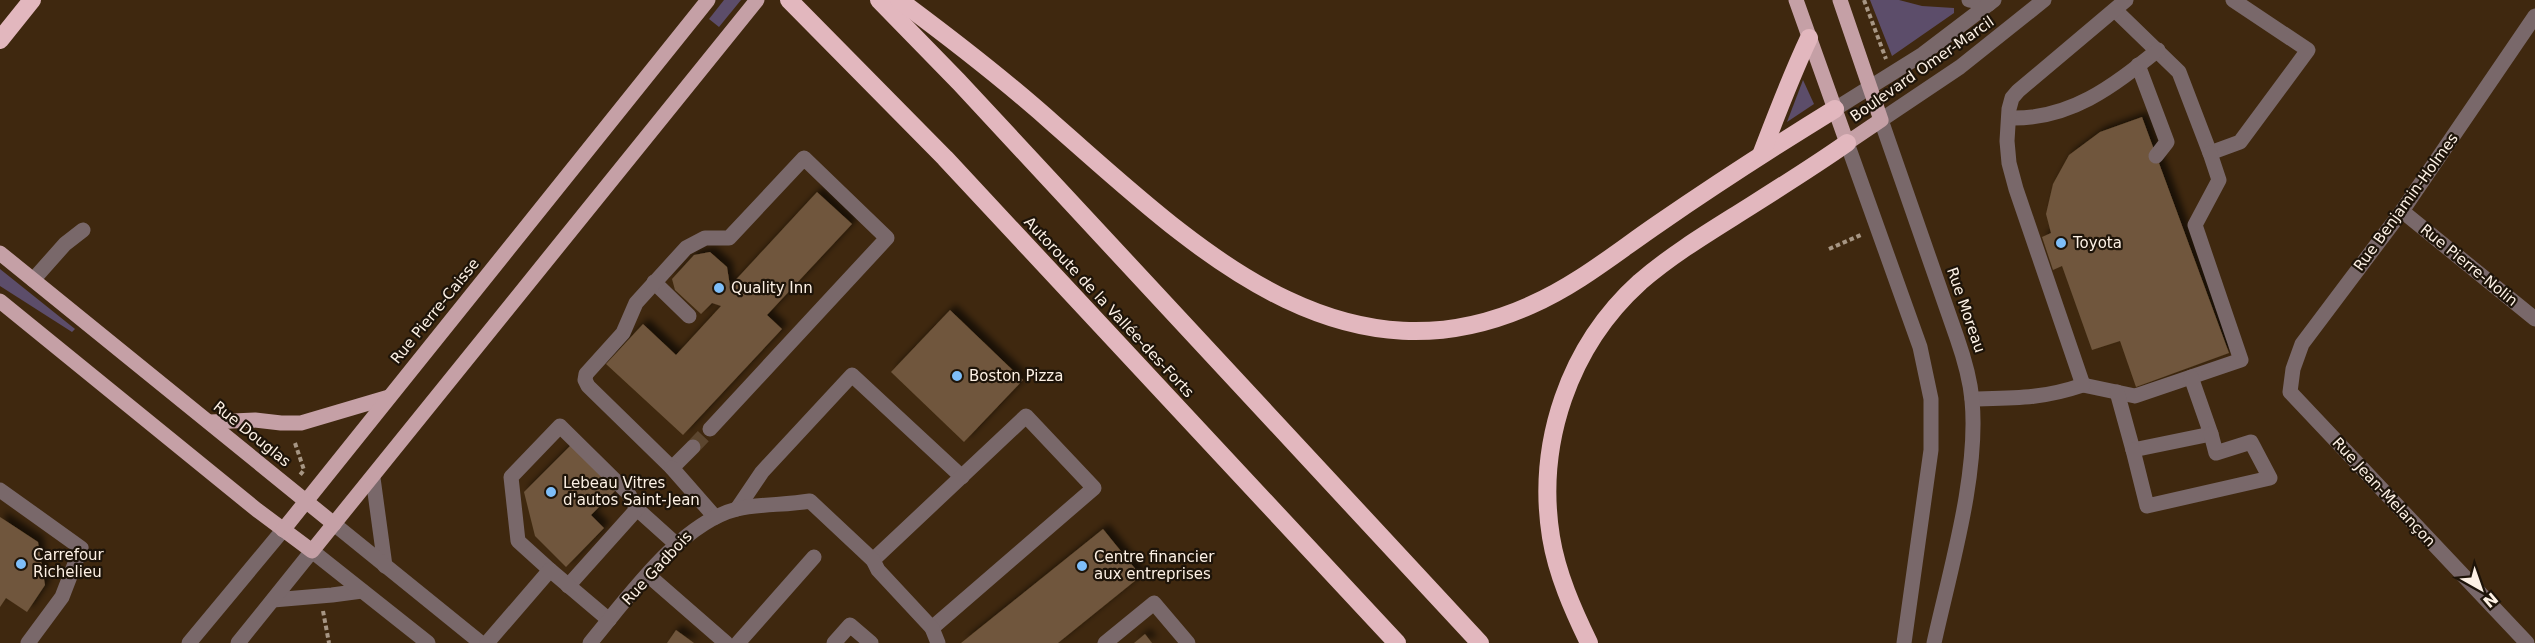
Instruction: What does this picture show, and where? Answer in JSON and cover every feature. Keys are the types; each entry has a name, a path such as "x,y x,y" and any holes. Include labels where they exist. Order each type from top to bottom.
{"highway":[{"path":"0,40 33,0"},
{"path":"778,0 886,97"},
{"name":"Autoroute de la Vallée-des-Forts","path":"789,0 968,182 1397,643"},
{"path":"879,0 959,82 1480,643"},
{"path":"899,0 993,70 1149,206 1230,268 1296,306 1347,324 1371,329 1416,332 1454,329 1495,320 1534,304 1575,281 1761,155 1835,109"},
{"path":"1761,155 1792,74 1809,38"},
{"path":"1589,643 1573,607 1554,553 1548,502 1549,463 1555,425 1566,390 1582,356 1613,309 1656,270 1697,240 1847,143"}],"main road":[{"path":"0,301 312,551 757,0"},
{"path":"1796,0 1847,143"},
{"name":"Rue Moreau","path":"1840,0 1881,120"},
{"name":"Rue Pierre-Caisse","path":"283,530 704,5"},
{"name":"Boulevard Omer-Marcil","path":"1847,143 1881,120"},
{"name":"Rue Douglas","path":"0,254 334,524"},
{"path":"210,422 255,420 301,423 388,398"}],"street":[{"path":"1969,0 1992,2"},
{"name":"Boulevard Omer-Marcil","path":"1881,120 1960,67 2044,0"},
{"path":"2210,153 2240,142 2308,50 2233,0"},
{"name":"Boulevard Omer-Marcil","path":"1835,109 1923,54 1992,2"},
{"path":"1972,399 2055,395 2083,385 2135,396 2241,360 2195,225 2219,180 2210,153 2185,82 2179,72 2121,6 2018,91 2012,98 2009,118 2007,141 2016,189 2083,385"},
{"name":"Rue Benjamin-Holmes","path":"2290,392 2293,369 2302,344 2402,211 2535,16"},
{"path":"2009,118 2037,118 2056,113 2110,86 2158,50"},
{"path":"2138,65 2167,142 2156,156"},
{"name":"Rue Moreau","path":"1881,120 1958,338 1972,399 1972,436 1967,486 1934,643"},
{"path":"1847,143 1920,347 1931,399 1931,450 1904,643"},
{"path":"711,429 887,238 804,158 729,238 705,238 692,243 636,303 623,333 587,371 585,380 588,386 672,468 715,518"},
{"name":"Rue Pierre-Nolin","path":"2402,211 2535,319"},
{"path":"33,280 53,256 82,230"},
{"path":"654,282 689,316"},
{"path":"737,509 762,472 852,375 962,477"},
{"path":"2116,392 2147,506 2270,478 2251,442 2216,453 2191,377"},
{"name":"Rue Jean-Melançon","path":"2290,392 2527,643"},
{"path":"873,560 1026,416 1094,488 932,628 938,643"},
{"path":"609,620 518,542 511,477 560,426 627,493 637,509 676,544"},
{"path":"2133,450 2211,434"},
{"path":"672,468 693,447"},
{"path":"373,478 385,566"},
{"path":"0,490 81,548 62,597 28,643"},
{"name":"Rue Gadbois","path":"590,643 676,544 694,528 737,509 785,506 810,501 873,560 878,570 932,628"},
{"path":"568,586 637,509"},
{"name":"Rue Douglas","path":"334,524 481,643"},
{"name":"Rue Pierre-Caisse","path":"189,643 283,530"},
{"path":"238,643 312,551 428,643"},
{"path":"738,643 814,557"},
{"path":"487,643 550,570"},
{"path":"648,575 726,643"},
{"path":"273,600 362,591"},
{"path":"1105,643 1154,603 1188,643"},
{"path":"834,643 850,625 871,643"}],"path":[{"path":"1864,0 1887,60"},
{"path":"1829,249 1878,228"},
{"path":"295,443 304,470 299,475"},
{"path":"323,606 329,643"}],"shaded area":[{"path":"724,0 741,0 719,27 709,19"},
{"path":"1870,0 1899,0 1922,6 1954,8 1954,13 1892,56"},
{"path":"1803,80 1814,104 1787,122"},
{"path":"0,269 75,329 72,332 0,286"}],"building":[{"path":"2142,117 2229,353 2136,387 2120,341 2092,350 2062,266 2053,270 2042,237 2051,233 2046,214 2053,184 2069,155 2100,132"},
{"path":"817,192 852,224 767,315 782,329 683,435 606,364 643,324 676,355 721,306 712,303 701,314 675,290 672,279 694,255 710,252 727,267 730,286"},
{"name":"Boston Pizza","path":"950,310 1023,380 964,442 891,372"},
{"path":"571,445 616,490 591,515 604,528 566,567 535,536 524,492"},
{"name":"Carrefour Richelieu","path":"0,517 38,542 45,585 27,612 6,598 0,607"},
{"path":"1103,529 1141,576 1058,643 961,643"},
{"path":"676,630 694,643 667,643"},
{"path":"1145,634 1152,643 1134,643"}],"tunnel":[{"path":"693,447 710,429"}],"place":[{"name":"Toyota","path":"2061,243"},
{"name":"Quality Inn","path":"719,288"},
{"name":"Boston Pizza","path":"957,376"},
{"name":"Lebeau Vitres d'autos Saint-Jean","path":"551,492"},
{"name":"Carrefour Richelieu","path":"21,564"},
{"name":"Centre financier aux entreprises","path":"1082,566"}]}
